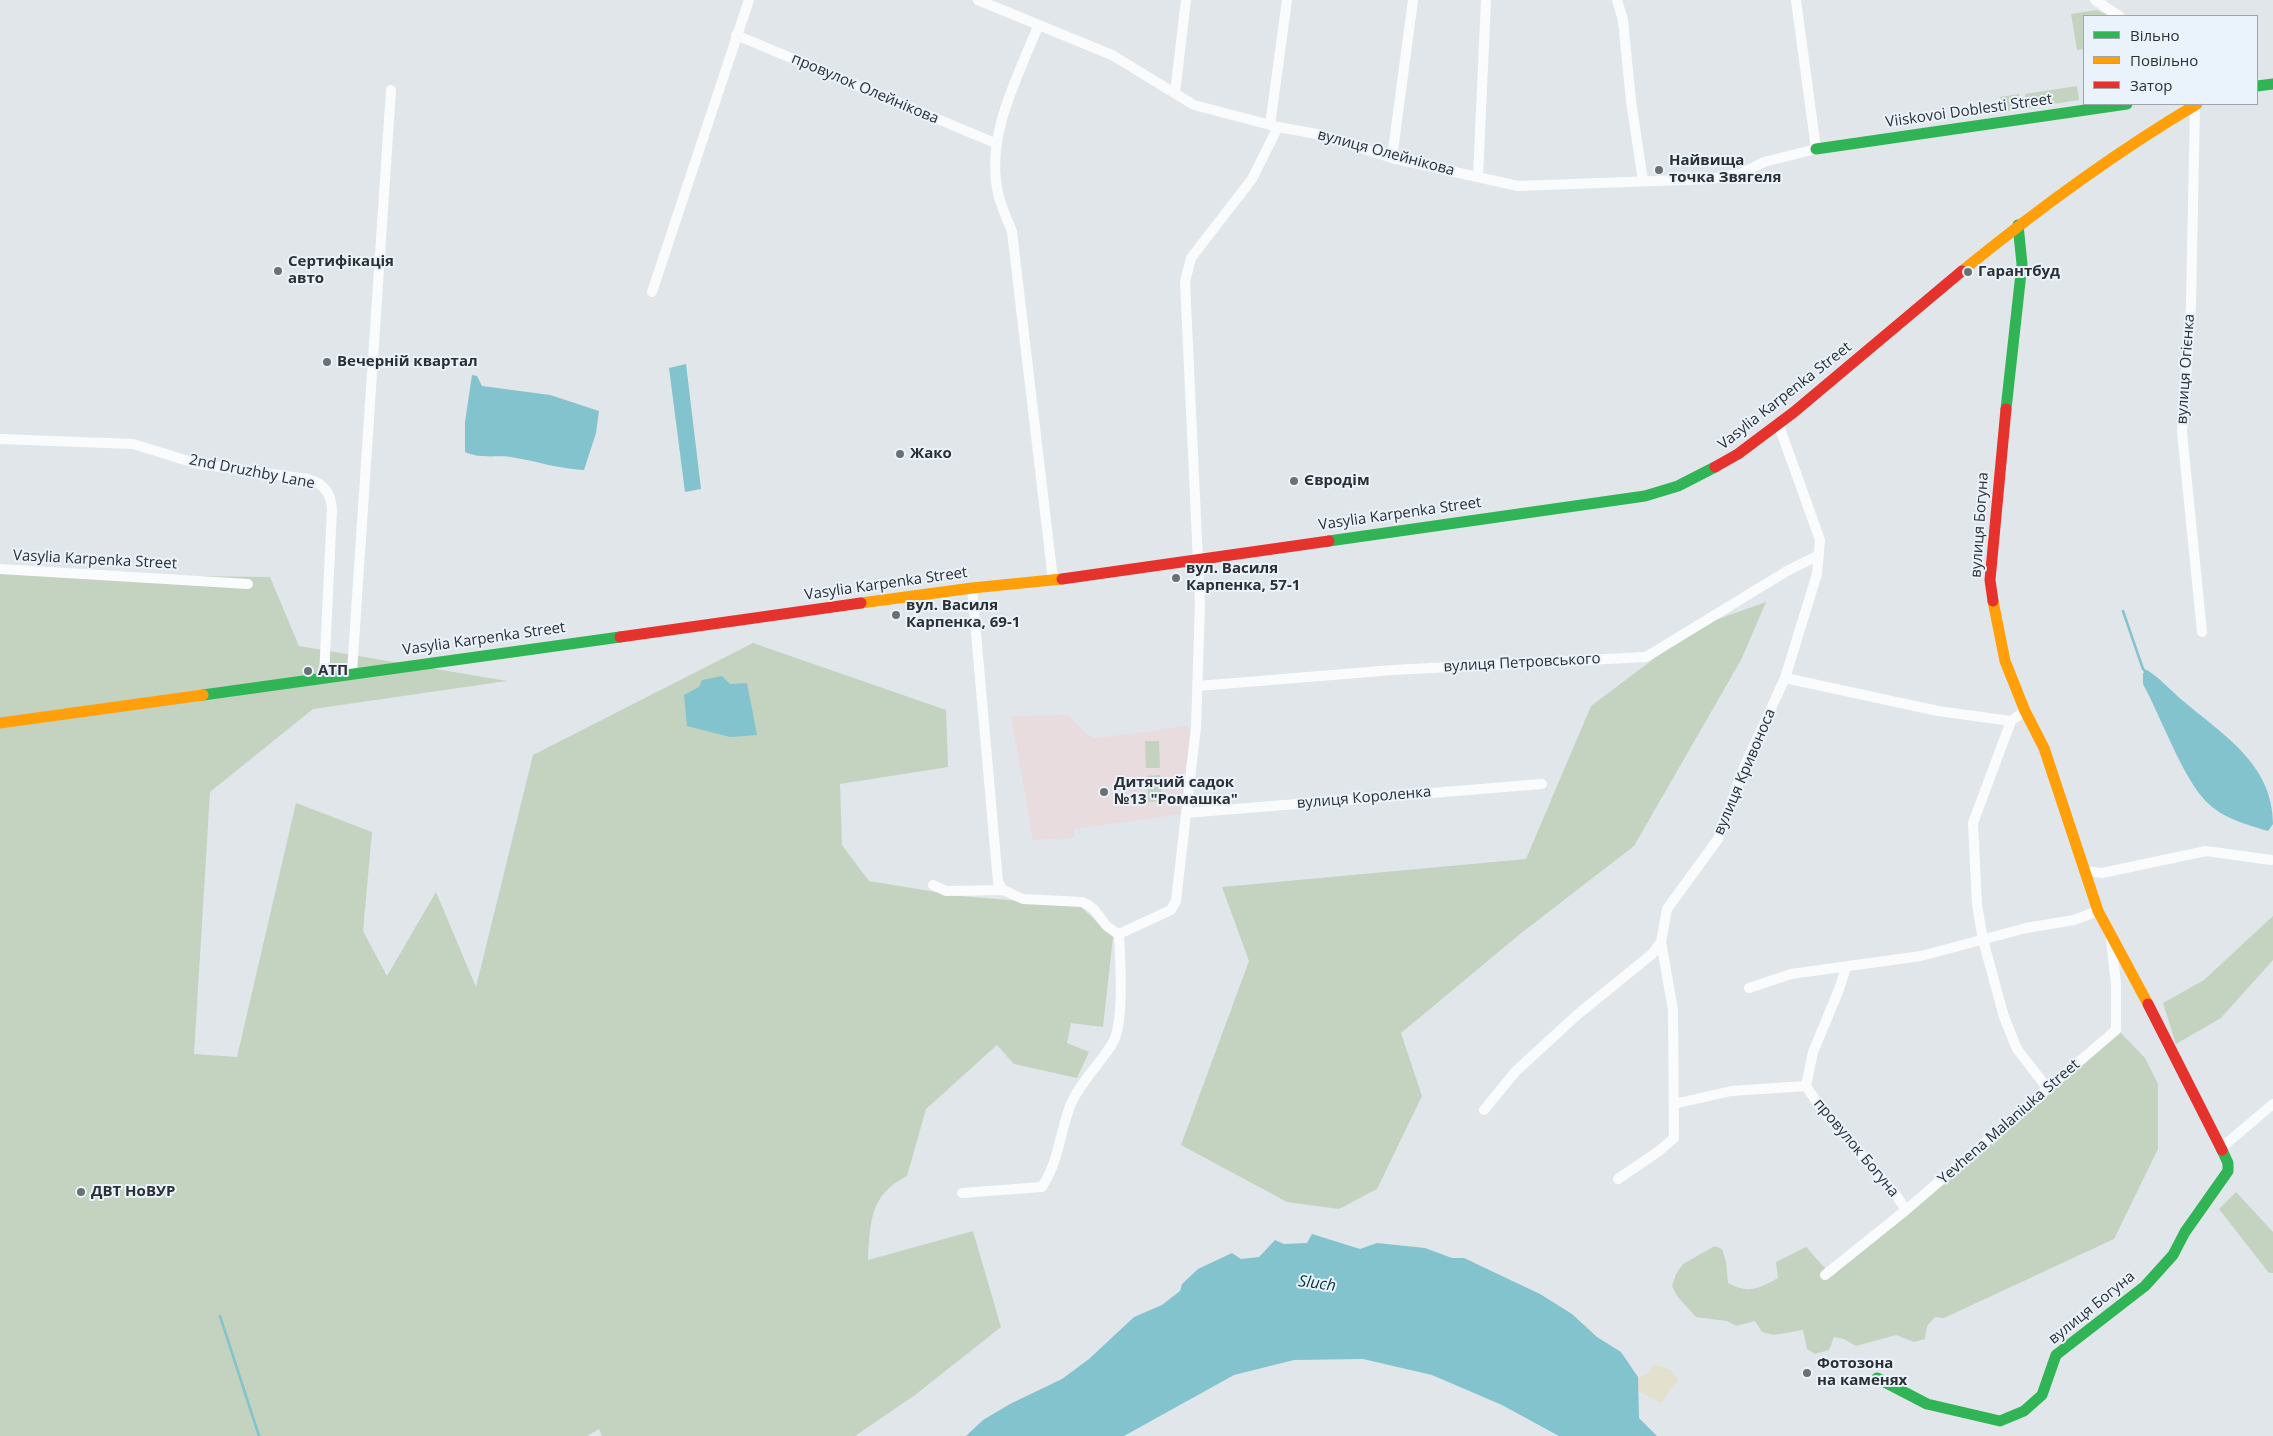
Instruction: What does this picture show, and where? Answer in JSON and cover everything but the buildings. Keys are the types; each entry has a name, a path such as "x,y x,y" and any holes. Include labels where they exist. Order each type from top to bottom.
{"street":[{"path":"652,292 736,35 750,0"},
{"name":"вулиця Олейнікова","path":"978,0 1112,55 1194,105 1274,126 1322,135 1392,158 1518,186 1710,179 1740,174 1764,162 1816,150"},
{"path":"1175,93 1186,0"},
{"path":"1119,934 1170,910 1176,901 1193,761 1198,686 1199,558 1184,282 1192,258 1252,179 1274,126 1287,0"},
{"path":"1392,158 1413,0"},
{"path":"1478,177 1486,0"},
{"path":"1617,0 1623,20 1631,101 1643,181"},
{"path":"1796,0 1816,150"},
{"path":"2095,0 2118,15"},
{"path":"1038,26 995,143 997,189 1012,232 1053,580"},
{"name":"провулок Олейнікова","path":"736,35 995,143"},
{"path":"2258,86 2273,84"},
{"path":"352,672 390,90"},
{"name":"Viiskovoi Doblesti Street","path":"1816,150 2120,105"},
{"name":"Vasylia Karpenka Street","path":"0,723 352,672 972,588 1053,580 1645,496 1672,489 1718,467 1778,423 2018,226 2111,156 2194,105"},
{"name":"вулиця Огієнка","path":"2196,105 2191,305 2182,432 2202,632"},
{"name":"вулиця Богуна","path":"1877,1378 1927,1404 2000,1421 2024,1411 2042,1395 2056,1355 2110,1311 2145,1286 2173,1255 2186,1232 2228,1171 2228,1163 2221,1148 2098,911 2044,748 2024,711 2005,661 1995,616 1990,580 1994,518 2022,264 2018,226"},
{"name":"вулиця Кривоноса","path":"1618,1179 1659,1151 1674,1138 1673,1010 1661,942 1667,909 1671,901 1688,884 1718,839 1745,765 1785,678 1818,574 1820,540 1778,423"},
{"name":"2nd Druzhby Lane","path":"0,439 133,444 198,464 316,481 325,488 331,501 324,677"},
{"name":"вулиця Петровського","path":"1198,686 1411,669 1646,657 1786,571 1819,555"},
{"name":"Vasylia Karpenka Street","path":"0,569 248,584"},
{"path":"972,588 998,882 1003,890"},
{"path":"1785,678 1938,711 2011,721"},
{"path":"2024,711 2011,721 1973,823 1977,905 1982,940 2004,1017 2017,1049 2048,1088"},
{"name":"вулиця Короленка","path":"1186,813 1542,784"},
{"path":"2085,872 2102,873 2206,851 2271,860"},
{"path":"933,885 946,890 1003,890 1022,899 1082,902 1091,906 1100,914 1106,925 1119,934"},
{"path":"1749,988 1790,974 1846,968 1921,956 2026,928 2074,920 2098,911"},
{"name":"Yevhena Malaniuka Street","path":"1825,1275 1906,1210 2116,1030 2116,984 2110,933"},
{"path":"962,1193 1042,1186 1051,1173 1071,1103 1112,1044 1118,1030 1119,934"},
{"path":"1484,1110 1516,1071 1577,1015 1652,954 1661,942"},
{"name":"провулок Богуна","path":"1846,968 1813,1052 1806,1086 1822,1110 1896,1195 1906,1210"},
{"name":"провулок Богуна","path":"1674,1104 1731,1091 1806,1086"},
{"path":"2221,1148 2273,1104"}],"shaded area":[{"name":"Дитячий садок №13 \"Ромашка\"","path":"1068,715 1088,735 1095,738 1156,731 1187,725 1191,734 1181,814 1074,829 1074,838 1033,840 1011,716"}],"green space":[{"path":"2097,10 2107,15 2083,15 2083,49 2077,50 2071,14"},
{"path":"2077,86 2079,100 2027,108 2025,94"},
{"path":"2019,94 2021,109 2002,112 2000,97"},
{"path":"0,574 270,577 299,646 507,681 313,709 210,792 194,1054 237,1057 296,803 372,832 363,931 387,976 436,892 476,987 533,755 753,643 946,710 948,767 840,784 842,845 869,881 960,896 1080,906 1113,937 1103,1027 1071,1023 1067,1043 1089,1052 1077,1078 1014,1064 997,1045 926,1109 907,1176 886,1191 874,1210 871,1221 868,1260 973,1231 1001,1327 915,1395 855,1436 602,1436 599,1429 587,1436 0,1436"},
{"path":"1766,602 1741,660 1634,846 1520,934 1401,1033 1422,1096 1377,1189 1339,1209 1287,1202 1181,1145 1249,961 1222,887 1526,859 1591,706 1696,627"},
{"path":"1145,741 1159,741 1160,768 1146,768"},
{"path":"1160,775 1162,801 1148,802 1147,776"},
{"path":"2273,916 2273,960 2221,1018 2176,1044 2163,1003 2204,980"},
{"path":"2120,1032 2145,1058 2158,1084 2158,1149 2114,1239 1944,1318 1935,1317 1927,1326 1925,1339 1914,1342 1896,1335 1856,1346 1844,1339 1834,1337 1829,1350 1815,1354 1807,1349 1803,1330 1774,1335 1762,1332 1755,1321 1736,1326 1727,1321 1696,1317 1677,1296 1672,1286 1676,1274 1683,1264 1715,1246 1722,1249 1726,1262 1728,1283 1742,1288 1753,1289 1778,1278 1776,1262 1806,1247 1832,1276 1906,1210"},
{"path":"2236,1192 2273,1232 2273,1273 2269,1273 2219,1209"}],"sand":[{"path":"1654,1364 1671,1370 1678,1380 1661,1403 1638,1391 1638,1377 1647,1374"}],"water":[{"path":"686,364 701,489 685,492 669,368"},
{"path":"472,375 477,376 482,386 550,395 599,411 596,433 584,470 557,467 511,457 482,456 465,452 465,422"},
{"path":"2147,670 2229,739 2255,768 2265,784 2271,803 2273,824 2268,831 2224,815 2209,805 2203,798 2186,773 2143,684 2143,673"},
{"path":"722,676 730,684 747,683 757,735 730,737 687,726 684,695 699,687 702,680"},
{"name":"Sluch","path":"1312,1234 1360,1249 1377,1243 1425,1248 1452,1258 1464,1258 1540,1294 1572,1314 1597,1337 1621,1352 1638,1377 1639,1418 1657,1436 1559,1436 1502,1405 1432,1375 1363,1359 1294,1360 1234,1375 1124,1436 966,1436 983,1420 1010,1404 1062,1379 1089,1359 1134,1317 1162,1305 1180,1291 1182,1284 1198,1269 1232,1253 1241,1259 1259,1257 1275,1240 1284,1244 1307,1243"}],"waterway":[{"path":"2123,611 2143,669 2148,674"},
{"path":"220,1316 259,1436"}],"traffic: fast":[{"path":"2258,86 2273,84"},
{"path":"1816,149 2120,105"},
{"path":"2006,409 2022,264 2018,225"},
{"path":"1329,541 1645,496 1678,486 1715,467"},
{"path":"203,695 620,637"},
{"path":"1877,1378 1927,1404 2000,1421 2024,1411 2042,1395 2056,1355 2145,1286 2173,1255 2185,1232 2228,1171 2228,1163 2222,1150"}],"traffic: slow":[{"path":"1962,271 2076,183 2136,142 2195,105"},
{"path":"861,603 972,588 1062,579"},
{"path":"1993,601 2005,661 2025,711 2044,748 2098,911 2148,1004"},
{"path":"0,723 203,695"}],"traffic: jam":[{"path":"1715,467 1738,454 1794,412 1962,271"},
{"path":"1993,601 1990,580 2006,409"},
{"path":"1062,579 1329,541"},
{"path":"620,637 861,603"},
{"path":"2148,1004 2222,1150"}],"place":[{"name":"Найвища точка Звягеля","path":"1659,170"},
{"name":"Сертифікація авто","path":"278,271"},
{"name":"Гарантбуд","path":"1968,272"},
{"name":"Вечерній квартал","path":"327,362"},
{"name":"Жако","path":"900,454"},
{"name":"Євродім","path":"1294,481"},
{"name":"вул. Василя Карпенка, 57-1","path":"1176,578"},
{"name":"вул. Василя Карпенка, 69-1","path":"896,615"},
{"name":"АТП","path":"308,671"},
{"name":"Дитячий садок №13 \"Ромашка\"","path":"1104,792"},
{"name":"ДВТ НоВУР","path":"81,1192"},
{"name":"Фотозона на каменях","path":"1807,1373"}]}
